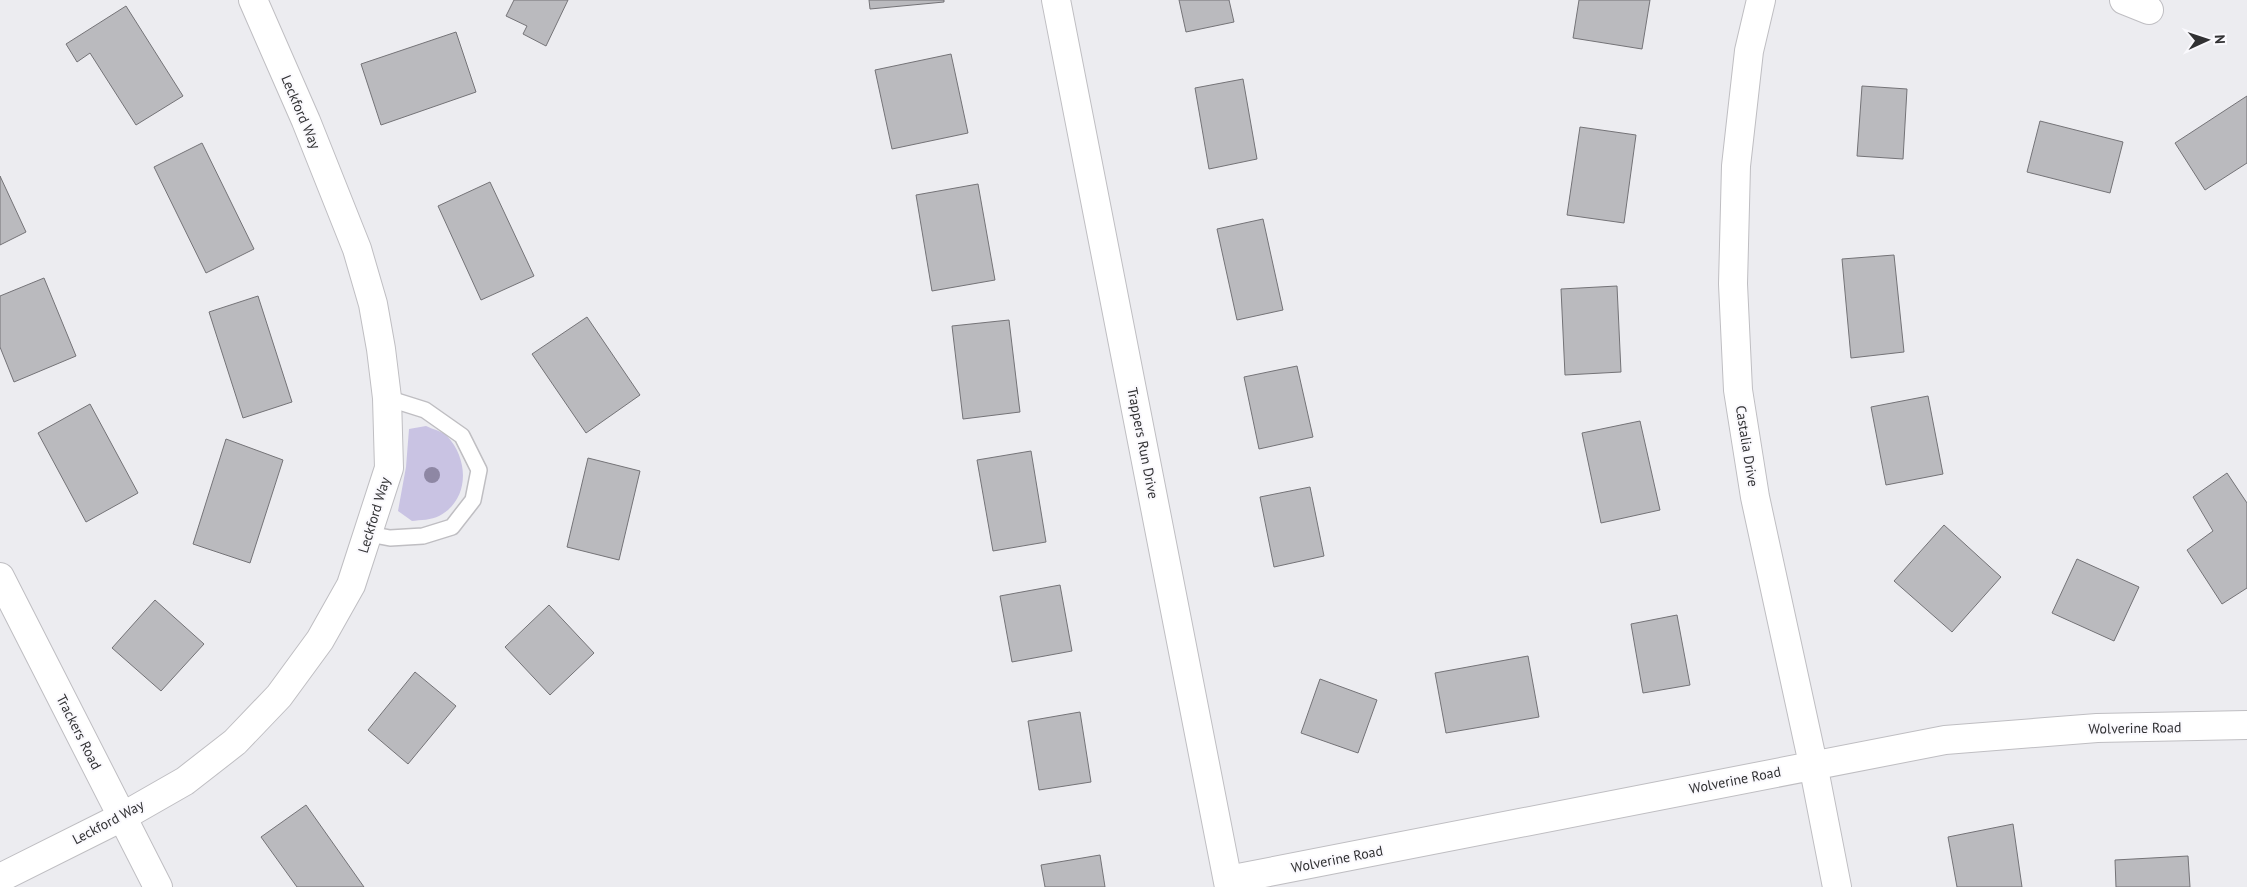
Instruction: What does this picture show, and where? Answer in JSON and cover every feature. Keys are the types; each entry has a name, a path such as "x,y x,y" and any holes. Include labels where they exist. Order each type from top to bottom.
{"street":[{"name":"Leckford Way","path":"0,878 122,817 192,775 235,742 279,696 320,640 351,585 389,468 388,398 373,304 357,249 306,122 253,0"},
{"name":"Trappers Run Drive","path":"1056,0 1228,884"},
{"name":"Castalia Drive","path":"1762,0 1749,51 1736,166 1733,284 1738,390 1756,497 1813,764 1837,887"},
{"path":"2124,0 2149,10"},
{"name":"Trackers Road","path":"0,577 158,887"},
{"name":"Wolverine Road","path":"1228,884 1813,764 1945,740 2026,732 2097,728 2247,725"}],"lane":[{"path":"369,534 390,538 423,536 452,527 473,500 478,470 462,436 425,410 388,398"}],"shaded area":[{"path":"426,426 445,434 454,445 462,467 463,479 461,490 449,509 436,517 412,521 398,511 406,467 409,429"}],"building":[{"path":"514,0 568,0 546,46 523,34 527,26 506,16"},
{"path":"869,0 944,0 944,2 870,9"},
{"path":"1179,0 1229,0 1234,22 1186,32"},
{"path":"1579,0 1650,0 1642,49 1573,38"},
{"path":"126,6 183,96 136,125 90,53 77,62 66,44"},
{"path":"456,32 476,92 381,125 361,64"},
{"path":"951,54 968,133 892,149 875,70"},
{"path":"1243,79 1257,159 1209,169 1195,88"},
{"path":"1862,86 1907,89 1903,159 1857,156"},
{"path":"2247,96 2247,163 2205,190 2175,143"},
{"path":"2040,121 2123,142 2110,193 2027,172"},
{"path":"1580,127 1636,135 1624,223 1567,215"},
{"path":"202,143 254,249 206,273 154,167"},
{"path":"0,176 26,232 0,245"},
{"path":"490,182 534,276 481,300 438,206"},
{"path":"978,184 995,280 932,291 916,195"},
{"path":"1263,219 1283,310 1237,320 1217,229"},
{"path":"1894,255 1904,352 1851,358 1842,259"},
{"path":"44,278 76,356 14,382 0,347 0,296"},
{"path":"1617,286 1621,372 1565,375 1561,289"},
{"path":"258,296 292,402 243,418 209,312"},
{"path":"587,317 640,395 586,433 532,354"},
{"path":"1009,320 1020,412 963,419 952,326"},
{"path":"1297,366 1313,437 1259,449 1244,377"},
{"path":"1928,396 1943,474 1886,485 1871,407"},
{"path":"90,404 138,493 86,522 38,433"},
{"path":"1640,421 1660,510 1601,523 1582,433"},
{"path":"226,439 283,460 250,563 193,544"},
{"path":"1031,451 1046,542 993,551 977,460"},
{"path":"588,458 640,471 619,560 567,547"},
{"path":"2227,473 2247,503 2247,588 2222,604 2187,550 2213,531 2193,497"},
{"path":"1310,487 1324,556 1274,567 1260,497"},
{"path":"1944,525 2001,577 1952,632 1894,581"},
{"path":"2077,559 2139,587 2114,641 2052,613"},
{"path":"1060,585 1072,651 1012,662 1000,596"},
{"path":"155,600 204,644 161,691 112,648"},
{"path":"549,605 594,653 550,695 505,647"},
{"path":"1677,615 1690,685 1643,693 1631,624"},
{"path":"1528,656 1539,717 1446,733 1435,673"},
{"path":"415,672 456,706 408,764 368,730"},
{"path":"1320,679 1377,700 1358,753 1301,733"},
{"path":"1080,712 1091,782 1039,790 1028,721"},
{"path":"306,805 364,887 297,887 261,837"},
{"path":"2013,824 2022,887 1957,887 1948,837"},
{"path":"1100,855 1105,887 1045,887 1041,865"},
{"path":"2188,856 2190,887 2116,887 2115,860"}]}
